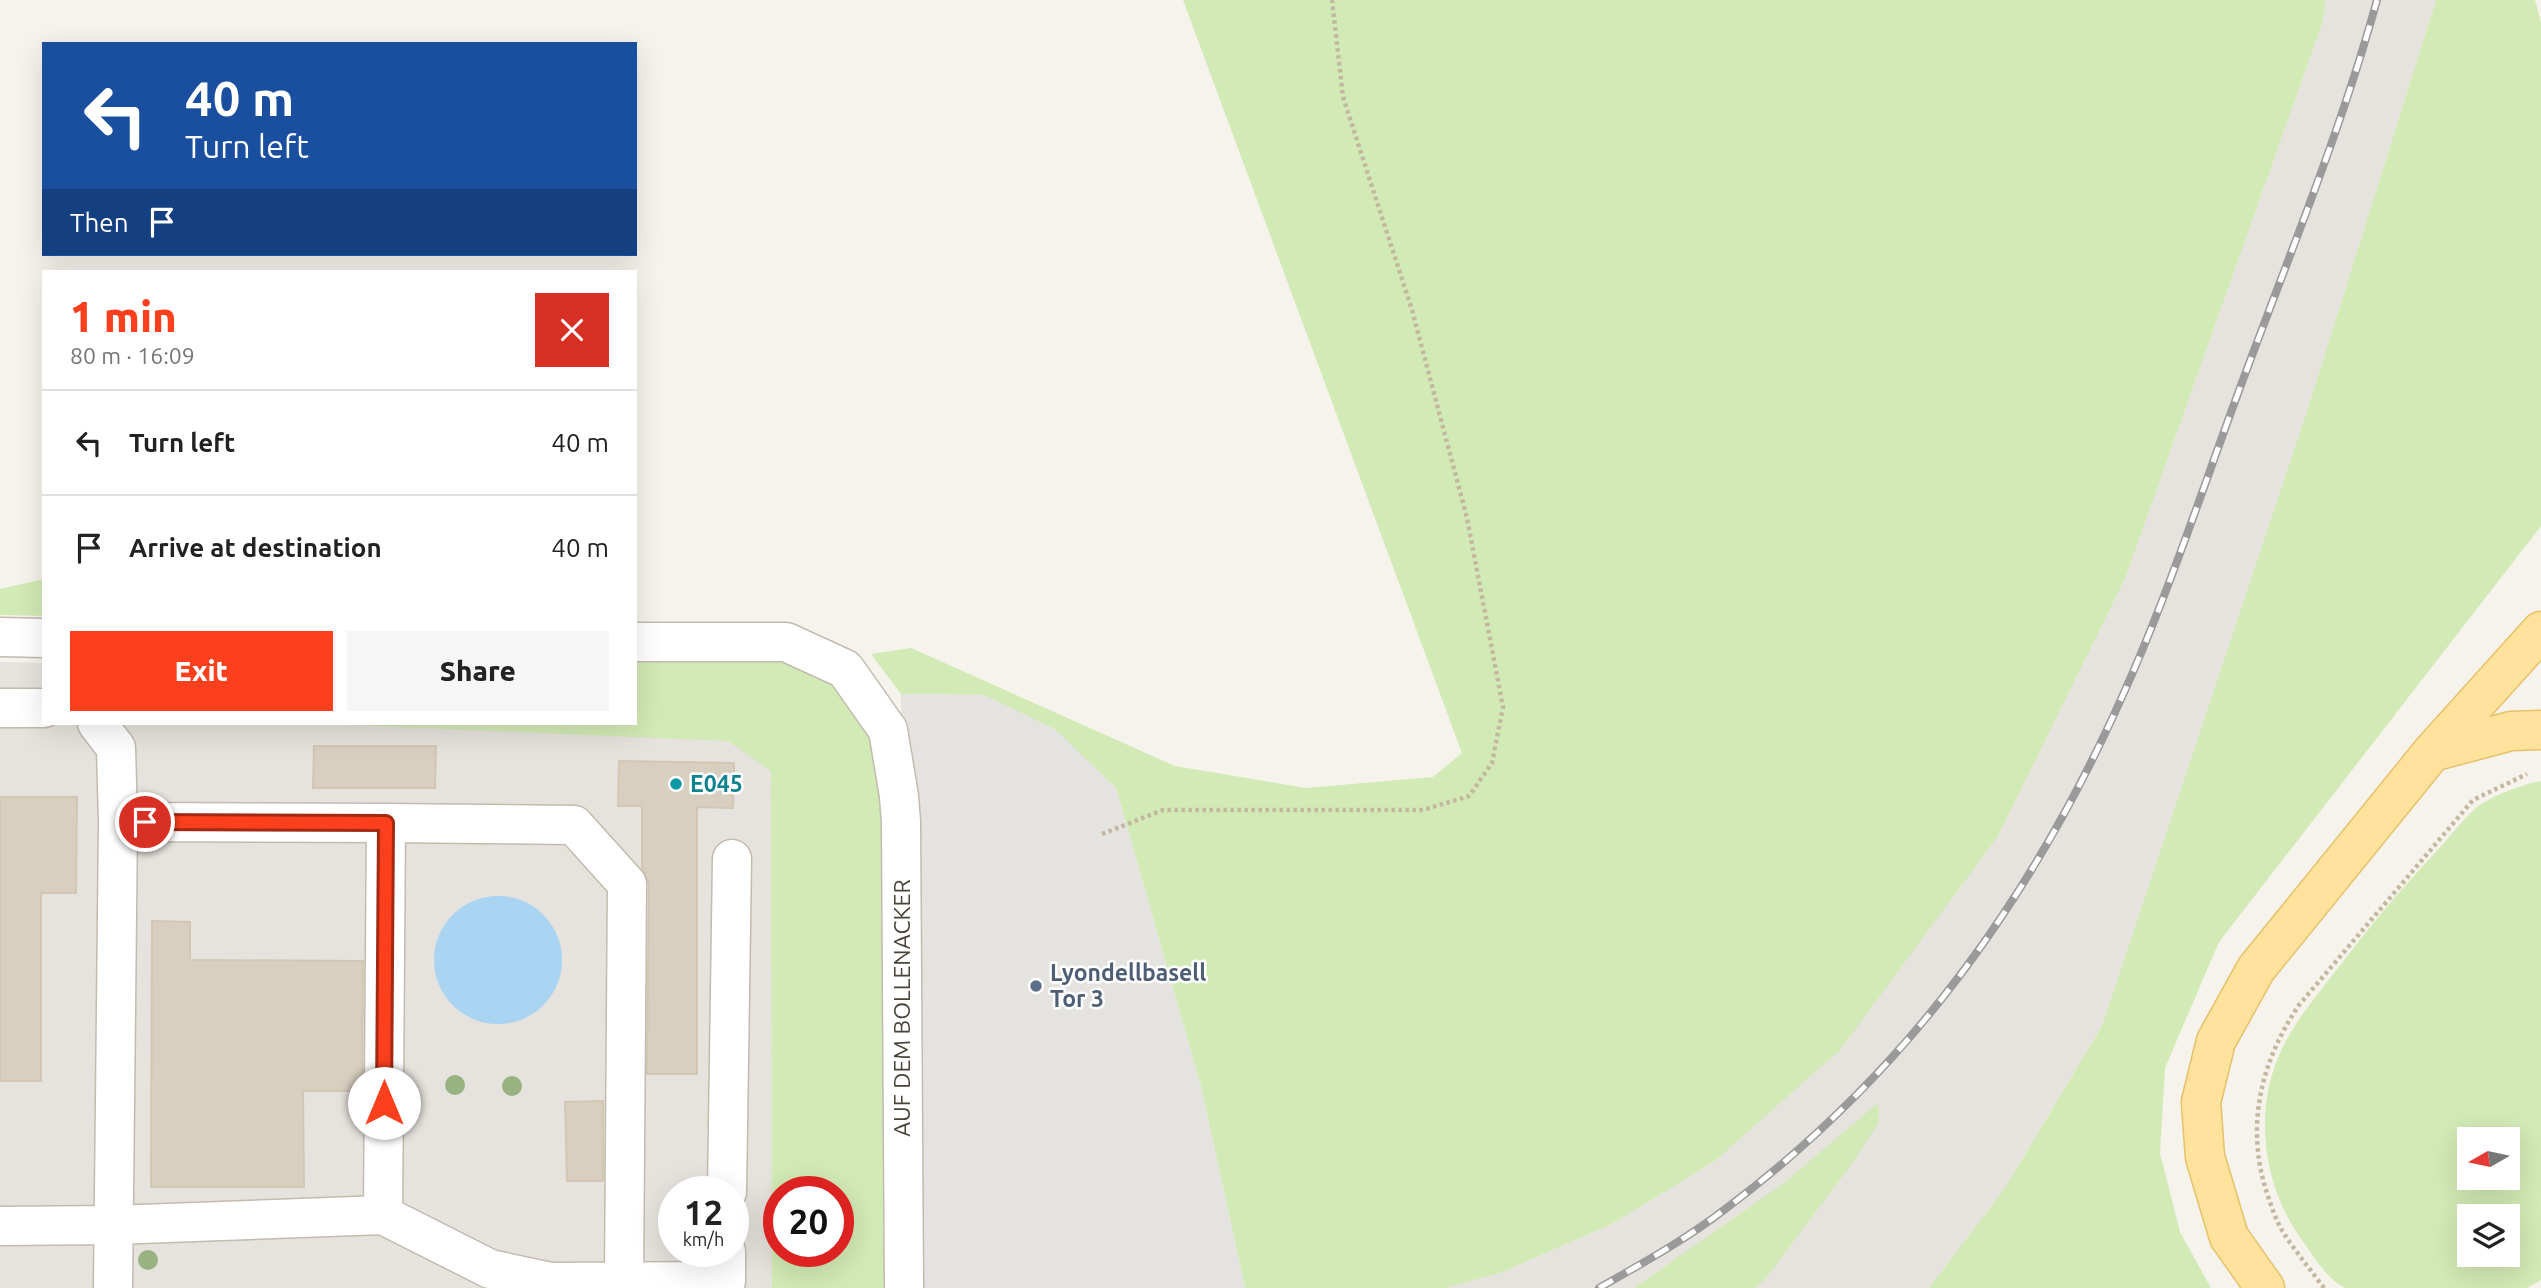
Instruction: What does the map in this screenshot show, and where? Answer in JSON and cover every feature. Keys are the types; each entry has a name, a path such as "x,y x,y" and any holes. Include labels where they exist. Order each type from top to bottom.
{"main road":[{"path":"2265,1288 2229,1237 2205,1157 2202,1102 2216,1041 2256,969 2432,752 2524,667 2541,631"},
{"path":"2432,752 2511,731 2541,730"}],"street":[{"path":"0,638 42,638"},
{"name":"AUF DEM BOLLENACKER","path":"637,642 786,642 845,669 888,730 901,822 904,1288"},
{"path":"0,708 42,708"},
{"path":"99,725 116,748 118,822 113,1288"},
{"path":"118,822 574,825 627,884 624,1282"},
{"path":"383,1215 386,823"},
{"path":"727,1176 732,859"},
{"path":"0,1226 113,1225 383,1215 490,1269 551,1282 726,1281 726,1267"}],"path":[{"path":"1102,834 1163,810 1423,810 1469,796 1492,763 1503,707 1467,518 1412,310 1343,97 1332,0"},
{"path":"2324,1288 2282,1230 2258,1163 2256,1120 2264,1075 2276,1044 2300,1005 2473,800 2533,773"}],"shaded area":[{"path":"2326,0 2436,0 2308,408 2102,1026 2005,1188 1929,1288 1445,1288 1500,1273 1612,1224 1715,1161 1998,836 2125,579 2322,24"},
{"path":"0,662 42,663 42,725 637,725 637,722 760,670 880,1288 0,1288"},
{"name":"Lyondellbasell Tor 3","path":"901,694 984,695 1055,729 1116,788 1201,1087 1245,1288 904,1288"}],"green space":[{"path":"1183,0 2326,0 2322,24 2125,579 1998,836 1840,1050 1715,1161 1612,1224 1500,1273 1445,1288 1245,1288 1201,1087 1116,788 984,695 901,694 871,654 911,648 1175,766 1306,788 1433,777 1462,753"},
{"path":"2436,0 2535,0 2541,23 2541,526 2219,942 2165,1068 2160,1153 2180,1232 2211,1288 1929,1288 2005,1188 2102,1026 2308,408"},
{"path":"42,579 42,616 0,615 0,589"},
{"path":"637,655 802,660 849,691 868,729 883,791 888,1288 772,1288 772,1267 854,1267 854,1176 772,1176 771,771 728,741 348,725 637,725"},
{"path":"2541,781 2541,1280 2527,1288 2345,1288 2325,1272 2300,1237 2280,1201 2273,1180 2265,1138 2265,1116 2267,1095 2277,1059 2301,1016 2386,907 2477,807 2508,791"},
{"path":"1878,1103 1879,1122 1851,1165 1766,1278 1755,1288 1634,1288 1784,1183"}],"water":[{"path":"498,896 522,901 543,915 557,936 562,960 557,984 543,1005 522,1019 498,1024 474,1019 453,1005 439,984 434,960 439,936 453,915 474,901"}],"building":[{"path":"314,746 436,746 435,788 313,788"},
{"path":"619,761 734,763 733,808 697,807 697,1074 647,1074 649,884 642,868 642,806 618,806"},
{"path":"0,797 77,797 76,893 41,893 41,1081 0,1081"},
{"path":"152,921 190,922 190,960 363,961 362,1091 303,1091 304,1187 151,1187"},
{"path":"603,1101 603,1181 567,1181 565,1102"}],"railway":[{"path":"1599,1288 1678,1242 1724,1210 1792,1155 1855,1096 1912,1034 1965,969 2013,900 2057,827 2097,751 2147,638 2329,150 2377,0"}],"place":[{"name":"E045","path":"676,784"},
{"name":"Lyondellbasell Tor 3","path":"1036,986"}],"route":[{"path":"145,822 386,823 384,1103"}]}
